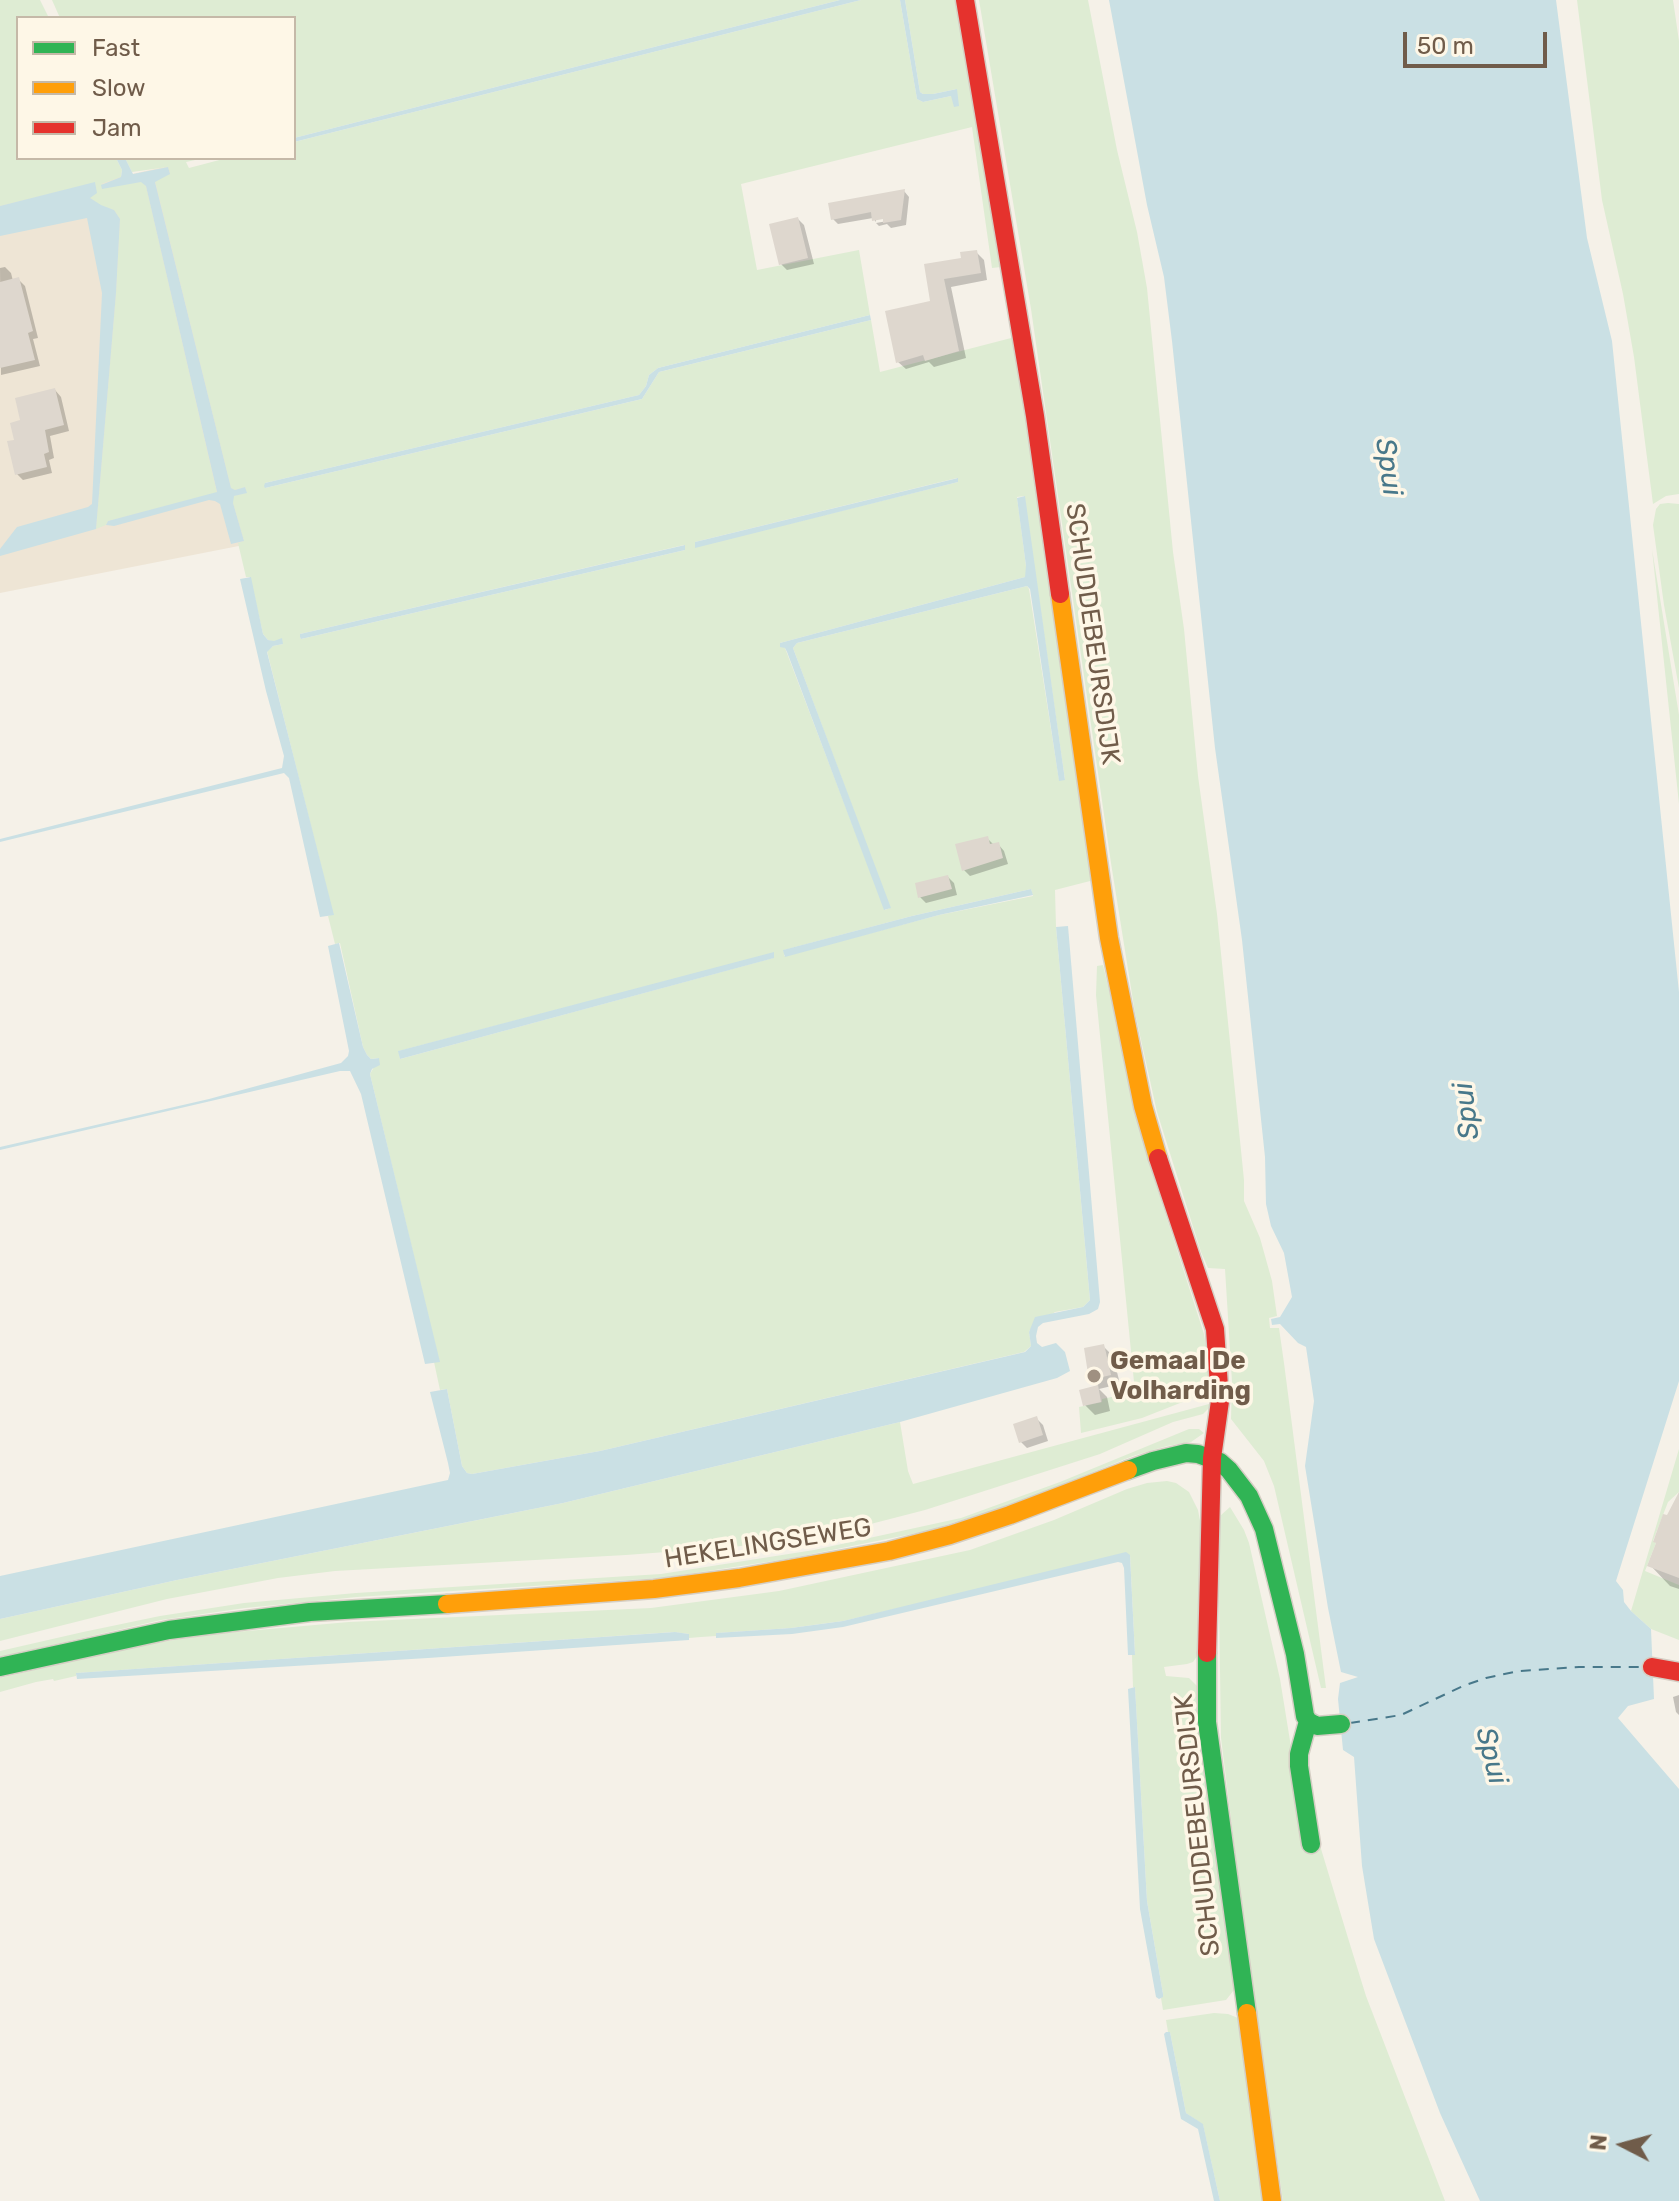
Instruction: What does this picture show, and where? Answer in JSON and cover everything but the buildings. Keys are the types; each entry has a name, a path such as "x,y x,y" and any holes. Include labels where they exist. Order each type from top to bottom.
{"street":[{"name":"SCHUDDEBEURSDIJK","path":"965,0 1035,416 1120,1000 1143,1106 1215,1329 1220,1401 1212,1458 1207,1593 1207,1722 1272,2201"},
{"name":"HEKELINGSEWEG","path":"0,1667 169,1630 310,1612 545,1598 739,1578 889,1551 950,1535 1168,1456 1186,1453 1212,1458"},
{"path":"1212,1458 1240,1483 1264,1529 1295,1654 1303,1710 1308,1721 1317,1726 1341,1724"},
{"path":"1652,1667 1679,1672"},
{"path":"1308,1721 1299,1766 1311,1844"}],"shaded area":[{"path":"173,165 264,541 0,593 0,203"}],"green space":[{"path":"0,0 40,0 48,16 16,16 16,160 117,160 122,170 121,177 101,184 142,182 146,186 217,493 108,521 96,529 120,219 114,210 101,206 89,197 94,183 0,206"},
{"path":"52,0 840,0 296,137 296,16 59,16"},
{"path":"861,0 900,0 917,99 923,102 951,96 957,89 933,94 920,92 905,0 958,0 1001,267 992,268 972,127 741,184 757,270 859,250 870,315 658,368 649,375 639,395 265,483 265,488 642,399 659,372 871,320 880,372 1015,337 1094,880 1055,890 1090,1300 1083,1307 1055,1312 1029,1331 1031,1346 1024,1352 600,1451 472,1474 462,1466 447,1389 440,1390 434,1362 439,1361 370,1074 379,1058 371,1059 363,1047 340,943 335,944 328,916 333,914 267,651 283,644 268,640 263,634 250,577 246,577 238,543 244,541 233,496 246,493 246,490 245,487 231,488 155,181 170,173 168,167 132,172 126,160 195,160 186,162 189,168 219,160 296,160 296,141","holes":["957,478 958,482 695,547 695,542","1024,496 1065,780 1059,780 1027,586 797,643 793,648 890,908 885,910 785,648 780,643 1025,577 1017,497","684,545 685,550 301,639 300,634","1031,889 1033,896 939,915 784,956 784,950","774,953 773,958 400,1059 399,1051"]},
{"path":"979,0 1088,0 1117,150 1137,232 1147,288 1198,776 1217,914 1244,1201 1260,1238 1272,1281 1277,1316 1269,1318 1270,1328 1279,1328 1326,1688 1321,1688 1274,1486 1264,1461 1231,1419 1232,1382 1225,1269 1208,1268 1201,1252 1157,1112 1135,1013 1031,309"},
{"path":"1577,0 1673,0 1679,41 1679,494 1666,496 1653,504 1634,357 1602,200"},
{"path":"1660,504 1679,504 1679,688 1653,525 1656,509"},
{"path":"1652,549 1679,715 1679,804"},
{"path":"1103,965 1154,1178 1204,1334 1213,1390 1142,1418 1081,1433 1079,1407 1135,1392 1096,995 1097,966"},
{"path":"1212,1405 1203,1414 1173,1422 1100,1454 925,1510 859,1527 733,1547 335,1571 278,1578 167,1599 0,1641 0,1619 177,1580 563,1503 900,1422 913,1484"},
{"path":"1189,1429 1199,1429 1204,1433 1191,1442 1133,1456 1014,1504 927,1531 787,1559 662,1578 357,1597 245,1608 161,1620 0,1657 0,1651 83,1632 244,1603 661,1574 814,1550 961,1518 1060,1482"},
{"path":"1679,1449 1679,1492 1668,1502 1645,1571 1679,1585 1679,1640 1651,1629 1631,1611"},
{"path":"1167,1481 1189,1492 1198,1510 1201,1526 1198,1655 1193,1662 1164,1667 1166,1676 1189,1678 1197,1686 1234,1990 1226,2000 1163,2010 1147,1901 1133,1687 1132,1655 1135,1655 1130,1555 843,1621 791,1628 689,1638 689,1634 674,1632 77,1673 76,1676 0,1692 0,1678 136,1646 213,1634 349,1622 651,1608 779,1591 970,1550 1054,1520 1127,1489"},
{"path":"1230,1507 1249,1543 1280,1679 1292,1753 1348,1938 1366,1996 1445,2201 1283,2201 1253,1997 1221,1738 1218,1534 1220,1516"},
{"path":"1214,2013 1238,2018 1264,2201 1220,2201 1203,2125 1186,2113 1166,2020"}],"water":[{"path":"840,0 861,0 296,141 296,137"},
{"path":"900,0 905,0 920,92 933,94 957,89 959,106 954,107 951,96 923,102 917,99"},
{"name":"Spui","path":"1109,0 1556,0 1587,238 1612,341 1679,992 1679,1381 1616,1581 1623,1590 1624,1602 1651,1629 1654,1699 1628,1706 1618,1718 1679,1789 1679,2201 1480,2201 1440,2113 1374,1939 1362,1866 1354,1757 1343,1750 1338,1699 1340,1683 1358,1677 1341,1672 1305,1466 1314,1401 1306,1347 1280,1324 1272,1325 1271,1319 1280,1317 1292,1297 1284,1253 1271,1226 1266,1204 1265,1157 1242,940 1215,748 1164,277 1147,205"},
{"path":"117,160 126,160 133,174 168,167 170,174 155,182 231,488 245,487 247,493 234,496 233,503 244,541 231,544 220,504 209,500 114,526 106,525 108,521 217,492 146,186 141,182 102,189 101,185 121,177 122,170"},
{"path":"95,182 97,193 90,198 114,210 120,219 96,529 0,556 0,549 17,527 92,504 102,293 87,218 0,236 0,206"},
{"path":"870,315 871,320 659,372 642,399 264,486 265,483 639,395 649,375 658,368"},
{"path":"958,478 958,482 695,548 695,542"},
{"path":"1025,496 1065,780 1059,781 1030,589 1027,586 797,643 793,648 891,908 884,910 787,652 780,647 780,643 1025,577 1017,498"},
{"path":"685,545 685,550 300,637 300,634"},
{"path":"251,577 263,634 268,640 282,638 283,644 273,646 267,652 334,915 320,917 289,778 284,773 0,842 0,839 282,768 284,756 240,579"},
{"path":"1031,889 1033,895 939,915 785,957 784,954 783,950 912,916"},
{"path":"1068,926 1100,1302 1098,1309 1089,1314 1043,1323 1038,1327 1036,1336 1037,1343 1042,1347 1056,1343 1065,1352 1070,1371 1057,1378 900,1422 563,1503 177,1580 0,1619 0,1576 448,1480 448,1463 430,1392 447,1389 462,1466 472,1474 600,1451 1025,1352 1031,1346 1029,1332 1035,1317 1083,1307 1090,1300 1056,927"},
{"path":"339,943 363,1047 371,1059 379,1058 380,1065 370,1074 440,1362 425,1364 361,1094 350,1071 0,1150 0,1147 209,1099 341,1063 349,1051 328,946"},
{"path":"774,952 774,958 400,1059 398,1051"},
{"path":"1126,1552 1130,1555 1135,1655 1128,1655 1124,1568 1118,1562 843,1627 792,1634 716,1638 716,1633 843,1621"},
{"path":"675,1632 689,1634 689,1640 77,1679 76,1673"},
{"path":"1135,1687 1147,1901 1163,1994 1159,1999 1156,1997 1140,1909 1128,1689"},
{"path":"1166,2032 1170,2032 1186,2113 1203,2124 1220,2201 1214,2201 1198,2129 1181,2119"}],"ferry route":[{"path":"1350,1723 1401,1715 1463,1686 1519,1671 1642,1667"}],"traffic: fast":[{"path":"1128,1470 1186,1453 1220,1462 1229,1470 1249,1496 1264,1529 1295,1654 1305,1716 1317,1726 1341,1724"},
{"path":"0,1667 169,1630 310,1612 447,1604"},
{"path":"1207,1653 1207,1722 1247,2013"},
{"path":"1308,1721 1299,1766 1311,1844"}],"traffic: slow":[{"path":"1060,594 1109,938 1143,1106 1158,1158"},
{"path":"447,1604 654,1589 739,1578 889,1551 1010,1515 1128,1470"},
{"path":"1247,2013 1272,2201"}],"traffic: jam":[{"path":"965,0 1035,416 1060,594"},
{"path":"1158,1158 1215,1329 1220,1401 1212,1458 1207,1653"},
{"path":"1652,1667 1679,1672"}],"place":[{"name":"Gemaal De Volharding","path":"1094,1376"}]}
